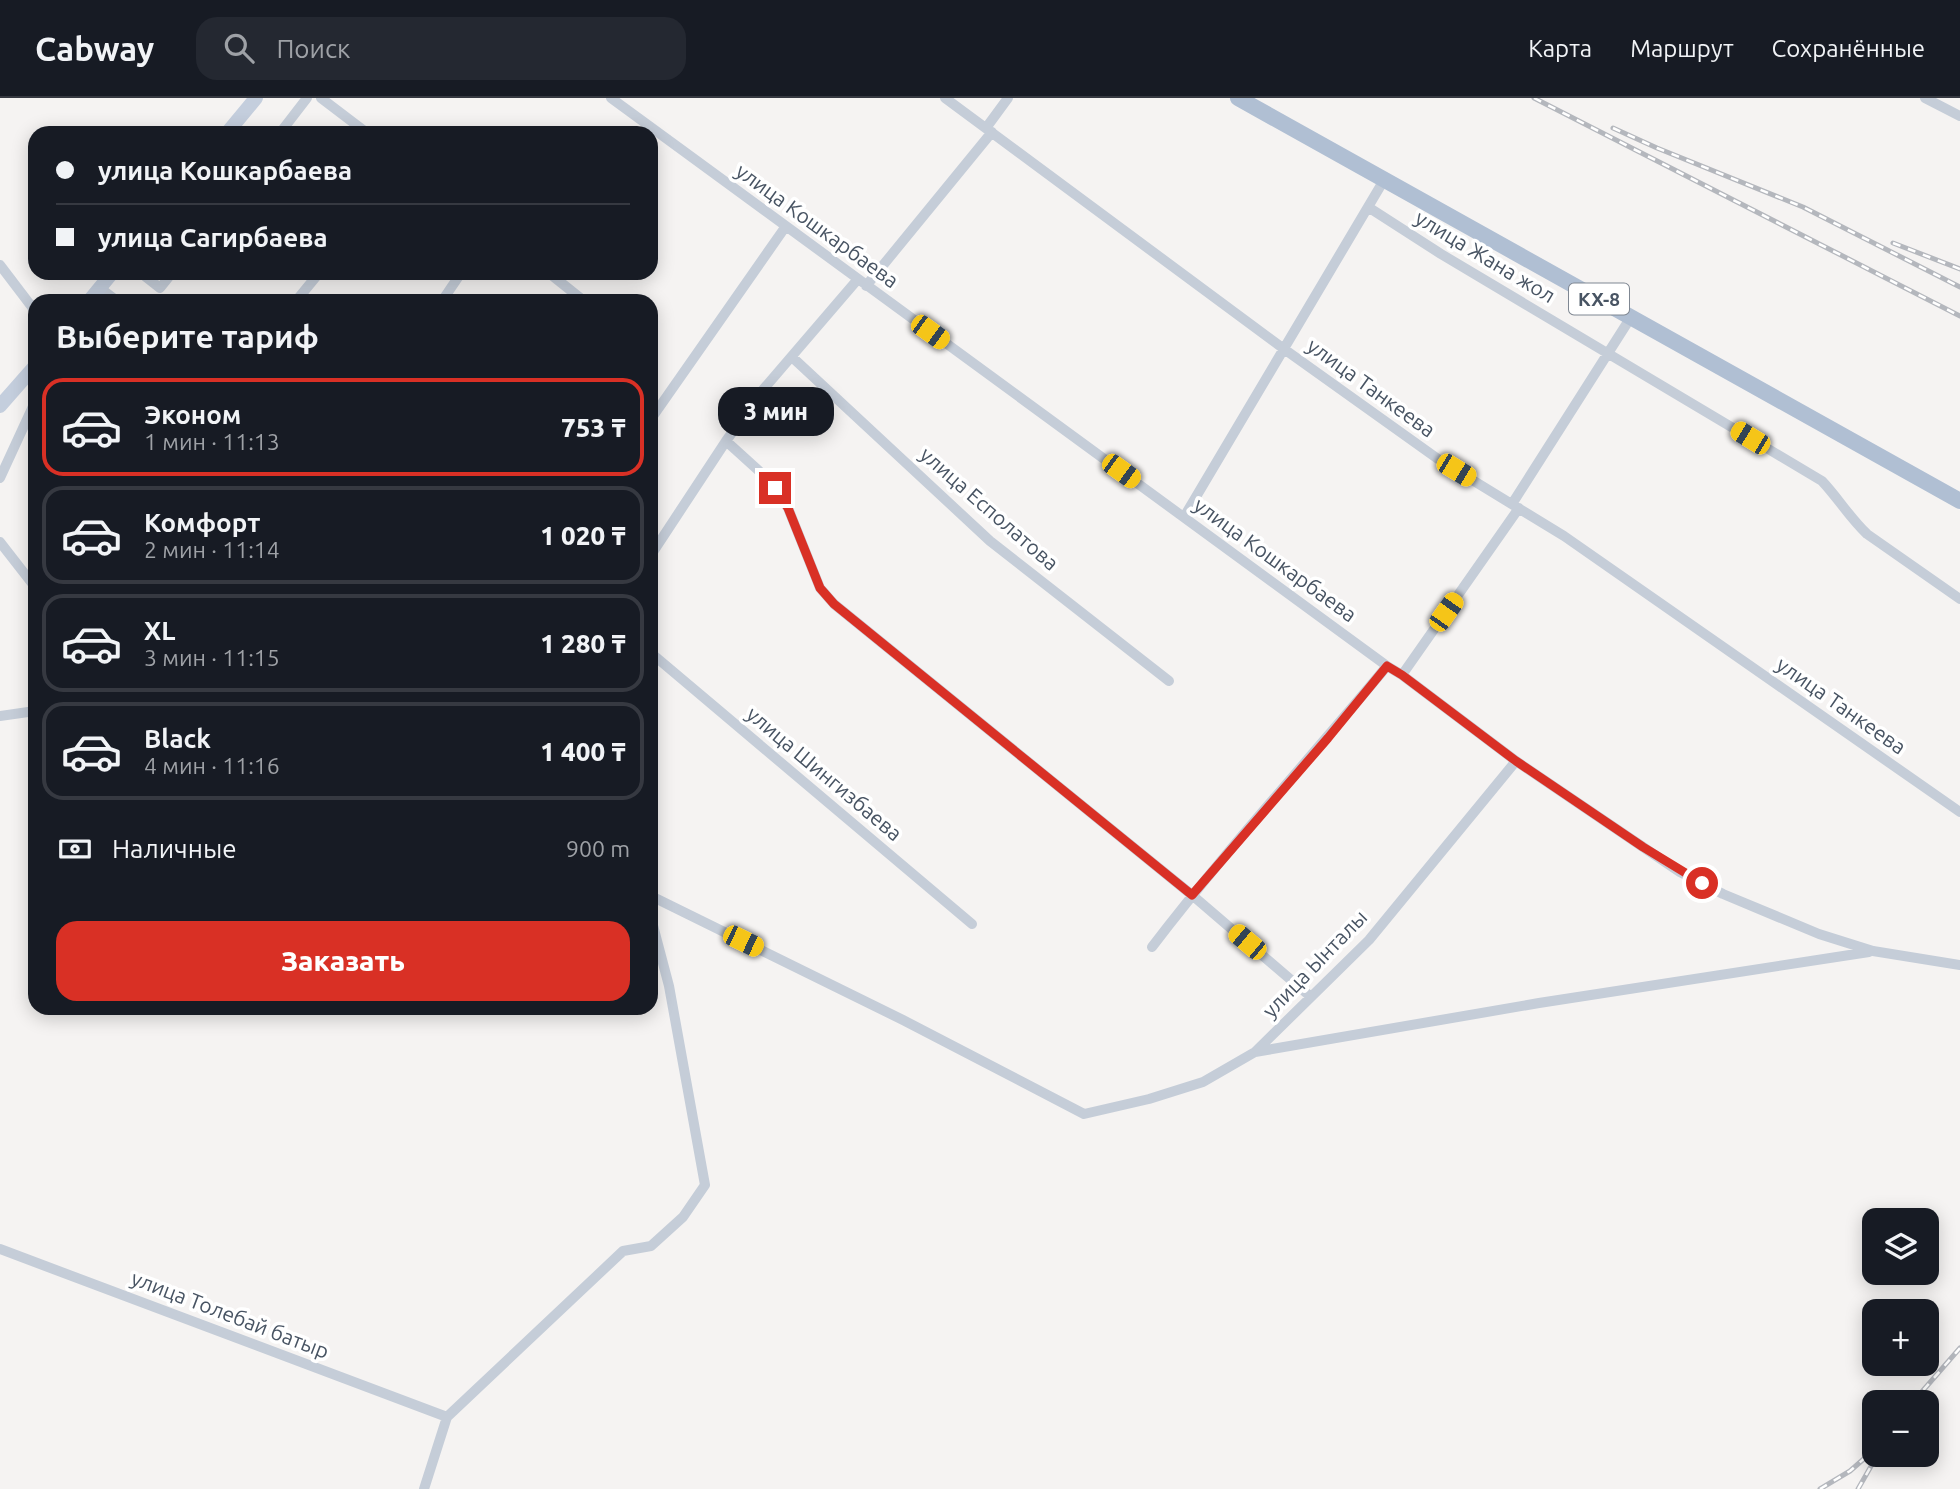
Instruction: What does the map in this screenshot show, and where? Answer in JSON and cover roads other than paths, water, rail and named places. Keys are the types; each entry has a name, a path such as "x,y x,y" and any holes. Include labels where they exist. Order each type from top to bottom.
{"main road":[{"name":"КХ-8","path":"1238,98 1960,501"}],"street":[{"path":"233,126 256,98"},
{"path":"285,126 307,98"},
{"path":"321,98 358,126"},
{"name":"улица Кошкарбаева","path":"611,98 649,126"},
{"name":"улица Танкеева","path":"944,98 1438,459 1564,536 1960,812"},
{"path":"658,544 761,392 862,283 989,130 1009,98"},
{"path":"1926,98 1960,116"},
{"name":"улица Кошкарбаева","path":"658,132 1516,761 1681,872 1723,894 1819,934 1873,951 1960,965"},
{"path":"1184,517 1384,180"},
{"name":"улица Жана жол","path":"1368,207 1441,254 1822,481 1867,534 1960,599"},
{"path":"658,409 786,226"},
{"path":"0,265 28,302"},
{"path":"95,294 106,280"},
{"path":"150,280 160,288 166,280"},
{"path":"302,294 313,280"},
{"path":"558,280 575,294"},
{"path":"100,288 108,294"},
{"path":"1402,675 1515,506 1630,317"},
{"name":"улица Есполатова","path":"792,357 990,541 1169,681"},
{"path":"0,406 28,374"},
{"path":"0,478 28,417"},
{"path":"726,441 775,488 788,508 820,588 834,604 1192,895 1311,997"},
{"path":"0,542 28,578"},
{"name":"улица Шингизбаева","path":"658,659 972,923"},
{"path":"1152,947 1192,895 1387,666"},
{"path":"0,716 28,712"},
{"name":"улица Ынталы","path":"658,899 903,1020 1084,1114 1149,1099 1203,1082 1255,1052 1369,940 1516,761"},
{"path":"424,1489 447,1418 623,1251 651,1246 659,1239 683,1217 705,1185 669,986 658,944"},
{"path":"1255,1052 1539,1003 1873,951"},
{"name":"улица Толебай батыр","path":"0,1249 447,1418"}],"railway":[{"path":"1534,98 1960,316"},
{"path":"1613,128 1803,207 1960,287"},
{"path":"1893,243 1960,269"},
{"path":"1923,1390 1960,1348"},
{"path":"1820,1489 1862,1460"},
{"path":"1858,1489 1871,1467"}]}
